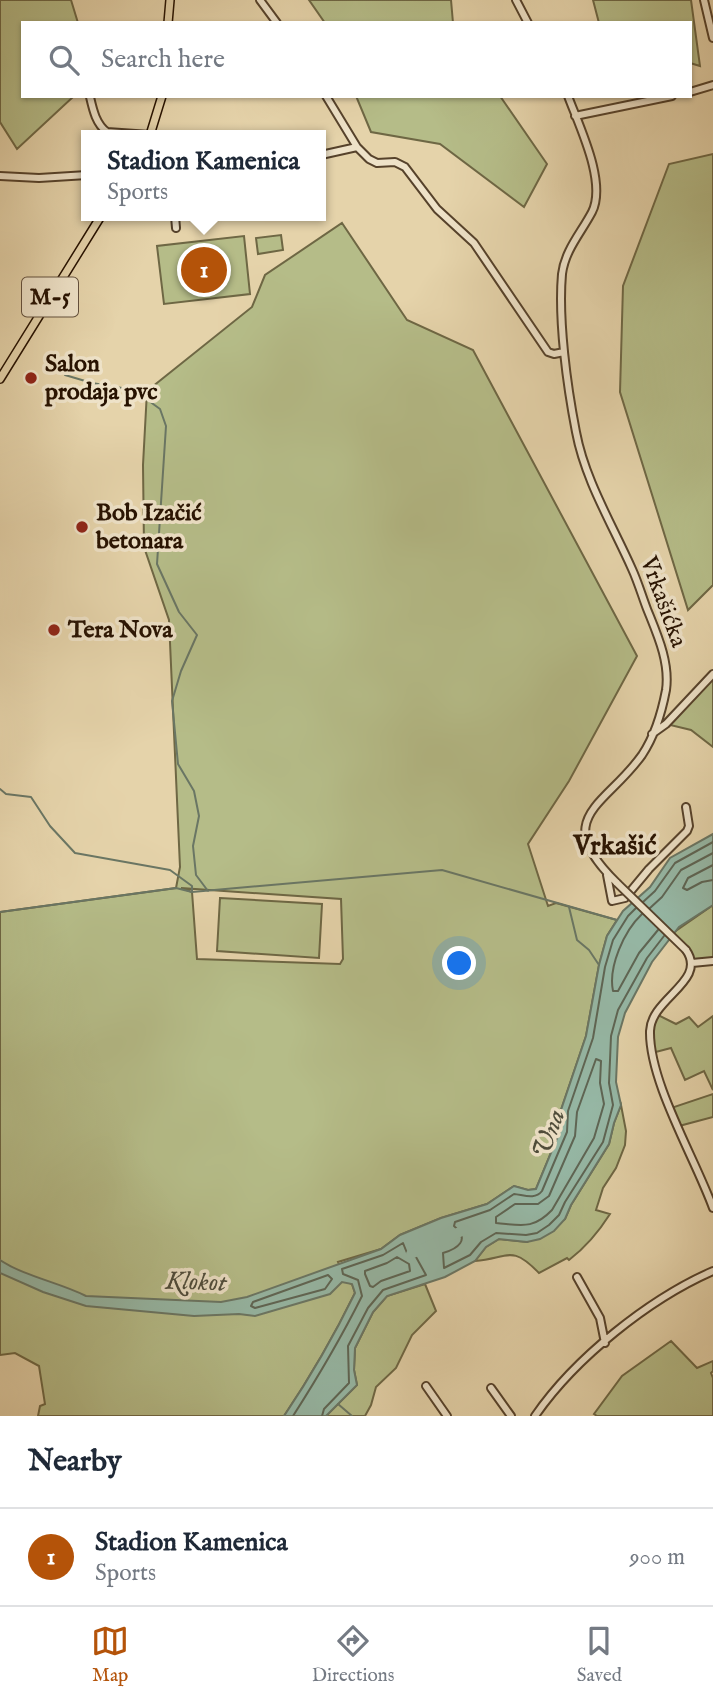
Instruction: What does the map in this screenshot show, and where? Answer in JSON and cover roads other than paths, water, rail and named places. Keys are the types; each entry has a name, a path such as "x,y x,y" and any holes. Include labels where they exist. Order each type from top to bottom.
{"main road":[{"path":"168,21 170,0"},
{"path":"152,130 161,98"},
{"name":"M-5","path":"0,379 98,221"}],"street":[{"path":"260,0 276,21"},
{"path":"516,0 527,21"},
{"path":"705,0 713,38"},
{"path":"692,91 713,85"},
{"path":"90,98 99,125 105,130"},
{"path":"327,98 357,147 373,162 394,162 405,167 437,209 474,243 544,347 554,354 564,352"},
{"name":"Vrkašićka","path":"569,98 597,181 598,196 593,211 566,257 562,288 564,352 576,435 586,468 633,572 659,639 666,666 666,690 652,734 642,754 601,797 587,819 585,830 587,844 607,873 686,950 692,963"},
{"path":"575,116 662,98"},
{"path":"326,154 357,147"},
{"path":"0,176 39,178 81,175"},
{"path":"175,221 176,228"},
{"path":"652,734 666,724 713,674"},
{"path":"607,873 612,901 625,898 687,831 689,826 686,807"},
{"path":"713,961 692,963 692,969 685,980 654,1013 650,1027 653,1058 663,1090 713,1208"},
{"path":"536,1416 557,1387 605,1343 666,1297 713,1271"},
{"path":"577,1277 600,1318 605,1343"},
{"path":"426,1386 447,1416"},
{"path":"491,1388 511,1416"}],"water":[{"path":"713,834 713,905 679,927 652,962 625,1013 618,1037 616,1082 621,1105 609,1144 565,1219 554,1231 540,1239 527,1242 499,1239 486,1247 475,1261 445,1277 387,1296 373,1312 355,1348 354,1370 357,1385 326,1416 284,1416 313,1371 347,1309 355,1293 352,1284 342,1282 330,1294 255,1316 194,1316 86,1306 43,1292 0,1273 0,1260 20,1271 86,1296 221,1302 247,1297 381,1249 400,1235 441,1218 487,1204 514,1186 536,1189 560,1131 561,1110 586,1036 607,936 623,911 650,887 670,858"}],"waterway":[{"path":"65,375 134,390 160,409 166,426 157,564 179,612 197,635 181,671 172,701 178,764 194,791 199,816 193,846 196,875 208,891"},
{"path":"0,789 6,794 31,797 50,826 75,853 170,870 192,886 192,892"},
{"path":"0,912 176,888 192,892 442,870 617,920"},
{"path":"569,907 577,940 589,950 599,965"},
{"name":"Una","path":"411,1254 464,1230"},
{"path":"338,1404 352,1416"}],"place":[{"name":"Stadion Kamenica","path":"204,270"},
{"name":"Salon prodaja pvc","path":"31,378"},
{"name":"Bob Izačić betonara","path":"82,527"},
{"name":"Tera Nova","path":"54,630"}],"district":[{"name":"Vrkašić","path":"615,846"}],"water label":[{"name":"Klokot","path":"196,1282"}]}
